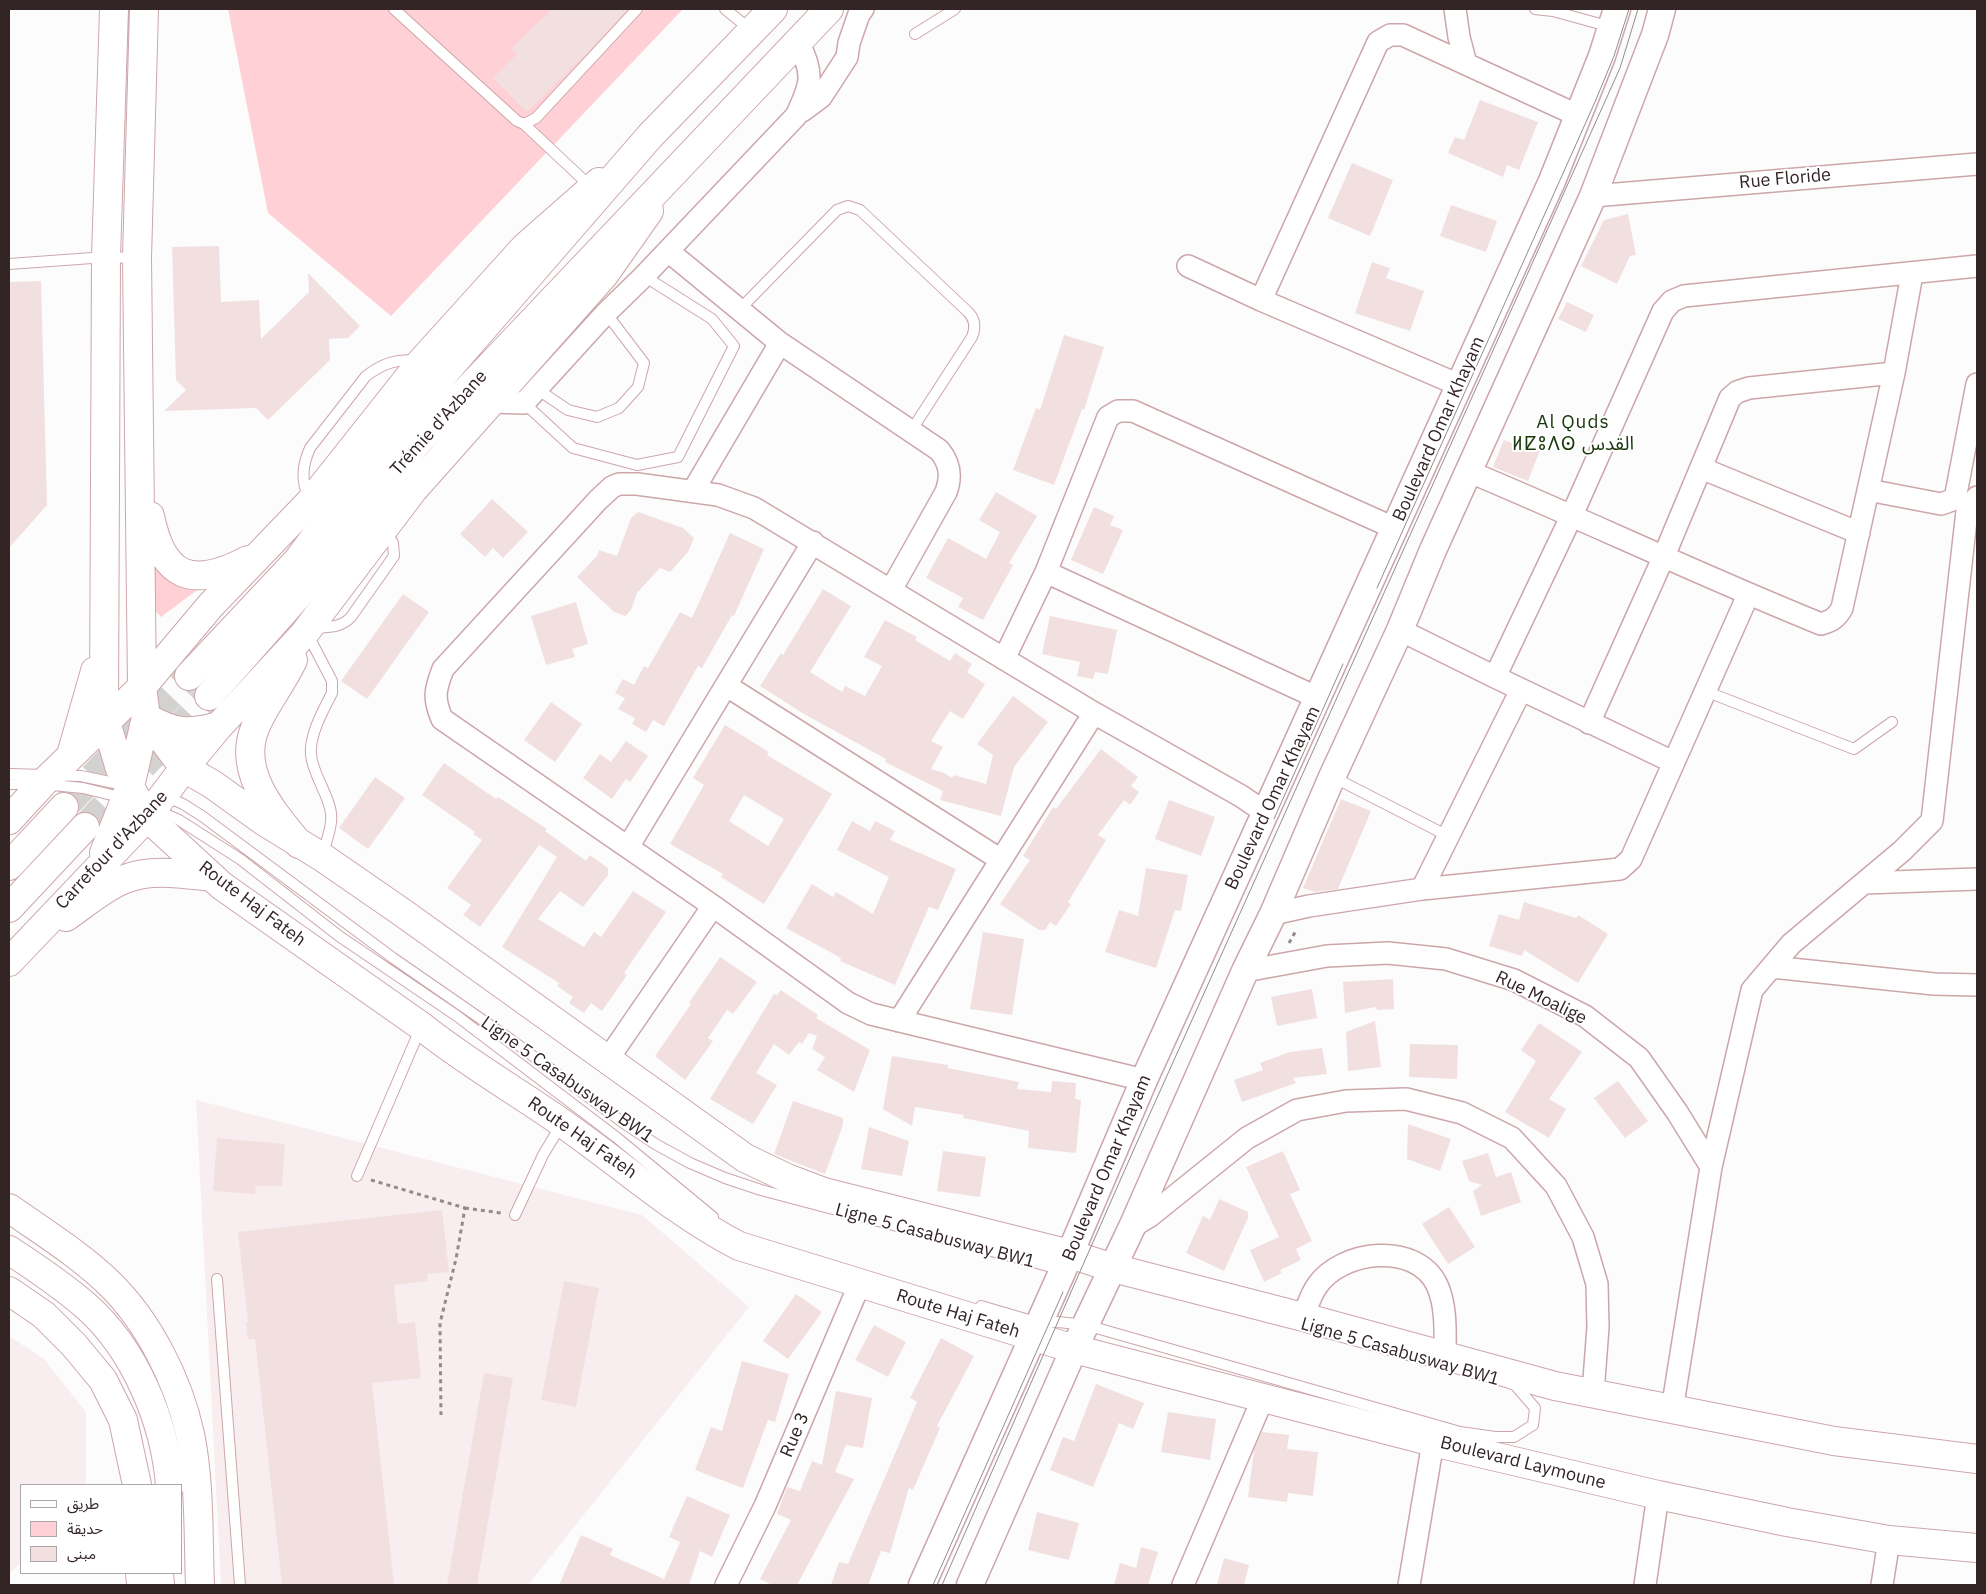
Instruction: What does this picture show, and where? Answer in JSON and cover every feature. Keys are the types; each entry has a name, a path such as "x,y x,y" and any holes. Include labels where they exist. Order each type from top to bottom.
{"main road":[{"path":"114,9 106,257 104,703 106,722 127,759 145,800"},
{"path":"127,759 139,702 141,470 137,258 144,9"},
{"path":"9,820 56,770 106,722 139,702 211,605 310,502 421,362 525,247 650,136 773,9"},
{"path":"310,850 265,800 252,774 250,748 255,728 286,676 306,631 413,490 604,275 683,163 828,9"},
{"name":"Trémie d'Azbane","path":"189,676 298,560 388,438 650,136"},
{"name":"Trémie d'Azbane","path":"209,696 310,582 416,444 683,163"},
{"path":"141,470 154,536 162,554 173,567 185,574 205,575 225,572 258,555"},
{"name":"Carrefour d'Azbane","path":"15,955 97,868 145,800 184,768 219,726 306,631"},
{"path":"104,639 117,684 167,729 203,731 219,726"},
{"path":"56,770 104,639"},
{"path":"139,702 184,768 310,850 608,1059 745,1158 787,1178 824,1192 1072,1266 1111,1271 1303,1317 1537,1381 1672,1410 1834,1441 1977,1458"},
{"path":"56,770 87,761 127,759 184,768"},
{"name":"Route Haj Fateh","path":"145,800 222,886 448,1047 562,1122 710,1231 739,1246 850,1275 1036,1330 1074,1350"},
{"path":"9,866 64,807"},
{"path":"9,908 85,827"},
{"path":"15,955 124,879 161,872 212,877"},
{"path":"9,1208 69,1250 109,1283 139,1318 161,1356 179,1398 190,1434 195,1472 200,1585"},
{"path":"9,1250 52,1279 87,1307 108,1330 130,1360 148,1395 162,1434 170,1484"},
{"path":"9,1268 45,1293 78,1320 97,1341 116,1369 133,1402 145,1434 154,1484"},
{"path":"9,1291 44,1314 74,1345 103,1380 123,1420 137,1484"},
{"name":"Boulevard Laymoune","path":"1074,1350 1432,1442 1658,1495 1804,1526 1889,1540 1977,1548"}],"street":[{"path":"491,402 531,396 606,313 644,276 796,116 821,97 847,57 848,42 859,14 863,9"},
{"path":"1455,9 1459,37 1466,64"},
{"path":"970,1585 1074,1350 1132,1227 1245,971 1273,914 1332,776 1400,630 1433,550 1470,472 1593,196 1655,34 1662,9"},
{"name":"Boulevard Omar Khayam","path":"922,1585 1036,1330 1072,1266 1144,1080 1552,181 1602,56 1614,18"},
{"path":"1262,300 1378,42 1390,35 1403,35 1579,116"},
{"path":"796,116 809,88 808,61 798,41"},
{"name":"Rue Floride","path":"1593,196 1977,164"},
{"path":"668,251 780,343 939,450 947,462 950,477 946,492 892,590"},
{"path":"1188,266 1459,385"},
{"path":"1494,678 1572,515 1663,311 1672,301 1684,296 1977,266"},
{"path":"1470,472 1572,515 1748,594 1820,624 1830,622 1838,616 1842,608 1894,372 1912,274"},
{"path":"693,491 780,343"},
{"path":"1589,723 1664,556 1730,398 1737,392 1749,388 1894,372"},
{"path":"1868,490 1941,504 1954,499 1977,384"},
{"path":"1004,659 1046,572 1108,417 1118,411 1133,411 1394,528"},
{"path":"1701,468 1859,533"},
{"path":"1144,1080 871,1014 848,1003 714,906 442,719 436,705 435,690 443,669 598,500 612,488 619,484 637,484 718,495 754,508 813,542 1094,713 1241,796 1266,813"},
{"path":"1672,1410 1711,1167 1752,990 1791,944 1902,851 1932,821 1967,511 1977,497"},
{"path":"628,848 813,542"},
{"path":"1046,572 1318,698"},
{"path":"1273,914 1309,906 1422,889 1620,869 1631,859 1748,594"},
{"path":"1400,630 1494,678 1673,762"},
{"path":"727,686 1001,860"},
{"path":"1422,889 1521,690"},
{"path":"899,1021 1094,713"},
{"path":"1864,883 1977,879"},
{"path":"608,1059 714,906"},
{"name":"Rue Moalige","path":"1245,971 1327,956 1388,953 1446,959 1514,980 1585,1016 1639,1058 1677,1112 1711,1167"},
{"path":"1772,967 1934,984 1977,985"},
{"path":"1132,1227 1150,1216 1247,1138 1297,1110 1346,1101 1406,1099 1462,1113 1512,1138 1556,1186 1583,1237 1597,1284 1598,1327 1593,1393"},
{"path":"1303,1317 1316,1286 1331,1272 1355,1258 1382,1254 1404,1258 1424,1269 1437,1285 1444,1315 1445,1357"},
{"name":"Rue 3","path":"726,1585 765,1506 850,1275"},
{"path":"1183,1585 1263,1398"},
{"path":"1408,1585 1432,1442"},
{"path":"1645,1585 1658,1495"},
{"path":"1882,1585 1889,1540"}],"lane":[{"path":"394,9 518,121 524,124 592,188"},
{"path":"524,124 536,118 638,9"},
{"path":"725,9 752,30"},
{"path":"915,34 954,9"},
{"path":"1535,9 1614,18"},
{"path":"740,309 837,210 848,206 860,210 967,311 974,320 975,326 972,336 911,431"},
{"path":"9,264 106,257 137,258"},
{"path":"531,396 573,448 637,465 678,456 734,346 712,319 644,276"},
{"path":"531,396 568,410 597,417 619,408 638,387 644,363 606,313"},
{"path":"306,631 332,681 332,693 312,744 312,764 331,812 331,822 310,850"},
{"path":"1705,692 1854,749 1892,722"},
{"name":"Ligne 5 Casabusway BW1","path":"9,784 56,770"},
{"name":"Ligne 5 Casabusway BW1","path":"9,774 56,770 81,776 145,800 179,820 240,859 339,936 458,1016 616,1136 722,1223"},
{"path":"1332,776 1448,836"},
{"name":"Ligne 5 Casabusway BW1","path":"145,800 183,804 202,816 393,958 510,1039 625,1124 657,1145 690,1163 725,1178 761,1190 1072,1266"},
{"path":"357,1176 421,1026"},
{"path":"515,1215 543,1155 562,1122"},
{"path":"747,1237 850,1275"},
{"name":"Ligne 5 Casabusway BW1","path":"973,1304 1036,1330 1086,1325 1460,1432 1495,1437 1514,1437 1532,1426 1535,1408 1515,1385 1484,1373 1111,1271"},
{"path":"217,1279 240,1585"}],"path":[{"path":"1278,964 1309,906"},
{"path":"357,1176 465,1208 515,1215"},
{"path":"441,1415 440,1323 456,1259 465,1208"}],"shaded area":[{"path":"196,1100 642,1215 749,1307 528,1585 221,1585"},
{"path":"9,1336 44,1359 86,1412 86,1484 20,1484 20,1564 9,1574"}],"green space":[{"path":"228,9 683,9 391,316 268,213"},
{"path":"148,552 208,582 161,617 150,605"}],"building":[{"path":"552,9 628,9 586,54 527,112 493,78 517,54 511,49"},
{"path":"1480,100 1538,122 1519,170 1507,165 1503,177 1448,153 1455,137 1464,140"},
{"path":"1352,163 1393,180 1370,236 1328,218"},
{"path":"1451,205 1497,221 1486,252 1440,236"},
{"path":"1628,214 1636,255 1630,256 1617,284 1581,266 1604,220"},
{"path":"219,246 221,302 259,300 261,339 309,292 308,273 360,326 348,338 329,339 330,360 268,420 256,408 164,411 186,390 176,380 172,247"},
{"path":"1372,262 1390,268 1386,278 1424,291 1410,331 1355,313"},
{"path":"41,281 47,505 9,548 9,282"},
{"path":"1567,302 1594,315 1586,332 1558,319"},
{"path":"1064,335 1104,347 1084,410 1082,409 1054,485 1013,470 1036,408 1040,410"},
{"path":"1504,440 1517,445 1519,441 1540,450 1528,481 1493,467"},
{"path":"996,492 1037,516 1009,563 1013,565 983,620 958,607 963,598 926,578 948,538 986,559 1000,532 979,520"},
{"path":"492,499 528,532 503,558 493,548 485,557 460,534"},
{"path":"1094,507 1114,516 1110,525 1123,530 1103,574 1071,560"},
{"path":"638,512 683,528 694,538 688,552 670,572 660,568 637,593 631,610 625,616 614,612 577,577 597,556 599,550 617,556 631,518"},
{"path":"730,533 764,549 734,616 732,615 702,668 698,666 664,726 653,720 646,732 632,724 635,718 618,709 625,698 615,693 623,679 634,685 644,666 648,668 680,612 692,618"},
{"path":"823,589 851,606 810,672 842,692 845,686 865,696 882,666 864,657 885,620 917,637 915,640 950,661 955,653 972,664 967,672 985,684 963,719 950,711 931,741 943,747 931,769 952,778 954,775 986,784 993,755 977,744 1013,696 1048,722 1014,767 1001,816 940,800 943,791 885,762 886,759 804,714 760,686 781,653 783,655"},
{"path":"403,594 429,612 367,699 341,681"},
{"path":"576,602 588,644 572,649 575,657 546,665 531,616"},
{"path":"1050,616 1117,630 1108,674 1095,672 1093,679 1077,676 1080,662 1042,654"},
{"path":"551,702 582,724 555,762 524,740"},
{"path":"725,725 769,752 767,755 832,794 764,904 721,877 723,874 670,844 704,785 693,778","holes":["744,795 784,819 768,846 729,821"]},
{"path":"626,741 648,756 630,782 626,779 612,799 583,778 600,754 611,762"},
{"path":"1101,749 1138,777 1131,786 1139,792 1130,805 1124,800 1098,835 1106,840 1068,902 1071,904 1056,926 1050,922 1045,930 1039,930 1000,904 1030,860 1023,856 1053,807 1056,809"},
{"path":"444,763 496,799 498,797 547,829 545,831 586,861 590,855 608,868 608,875 583,907 560,891 538,919 584,947 594,932 601,937 633,891 666,912 624,973 627,975 602,1011 591,1003 584,1013 569,1003 573,997 557,986 559,983 502,947 557,857 539,845 480,927 463,915 471,905 447,888 482,840 473,834 475,832 422,795"},
{"path":"375,777 405,798 368,849 339,828"},
{"path":"1341,799 1371,811 1338,889 1315,892 1303,888"},
{"path":"1169,800 1215,817 1201,856 1155,839"},
{"path":"852,821 870,831 875,821 895,831 890,840 956,869 938,910 929,907 895,985 840,961 841,958 786,928 812,884 833,897 836,892 873,914 889,877 837,850"},
{"path":"1146,868 1188,875 1181,911 1175,910 1156,968 1105,952 1119,910 1138,916"},
{"path":"1524,902 1576,918 1578,915 1608,934 1578,983 1524,950 1522,956 1489,946 1499,914 1519,920"},
{"path":"983,932 1024,939 1012,1015 970,1009"},
{"path":"720,957 757,982 733,1014 727,1010 708,1038 713,1041 685,1080 655,1056 691,1004 689,1003"},
{"path":"1393,979 1394,1009 1377,1010 1376,1007 1345,1013 1343,982"},
{"path":"1312,989 1317,1018 1277,1026 1271,997"},
{"path":"781,990 818,1015 816,1018 870,1050 854,1092 817,1070 825,1057 812,1049 817,1036 809,1033 802,1044 799,1042 789,1055 774,1044 756,1073 777,1085 753,1124 710,1099 774,994 777,995"},
{"path":"1375,1021 1381,1067 1348,1071 1346,1032"},
{"path":"1539,1023 1582,1052 1549,1099 1566,1109 1549,1138 1505,1112 1536,1061 1521,1050"},
{"path":"1410,1044 1458,1045 1457,1079 1409,1077"},
{"path":"1322,1048 1327,1074 1293,1078 1296,1083 1242,1102 1234,1080 1263,1070 1260,1063 1290,1052"},
{"path":"892,1056 948,1065 948,1068 1019,1082 1017,1089 1051,1092 1052,1081 1076,1083 1075,1099 1081,1100 1076,1153 1028,1148 1029,1131 963,1118 964,1115 915,1107 912,1126 883,1109"},
{"path":"1618,1081 1648,1121 1625,1138 1594,1098"},
{"path":"793,1101 843,1118 843,1125 825,1174 774,1154"},
{"path":"1408,1124 1451,1139 1440,1171 1407,1159"},
{"path":"869,1127 909,1141 902,1176 861,1169"},
{"path":"217,1138 285,1144 282,1186 256,1186 255,1194 213,1191"},
{"path":"943,1151 986,1157 980,1197 937,1191"},
{"path":"1283,1151 1300,1190 1290,1194 1312,1241 1296,1249 1301,1260 1280,1270 1282,1273 1264,1282 1250,1250 1279,1237 1246,1167"},
{"path":"1488,1153 1496,1177 1511,1172 1521,1202 1481,1216 1473,1191 1482,1185 1469,1181 1462,1161"},
{"path":"1219,1199 1248,1212 1248,1218 1224,1271 1186,1253 1203,1216 1210,1220"},
{"path":"1449,1207 1475,1247 1448,1264 1422,1224"},
{"path":"442,1210 449,1272 427,1274 428,1281 394,1285 398,1324 415,1322 421,1378 372,1383 394,1585 282,1585 255,1339 248,1339 246,1322 248,1322 238,1232"},
{"path":"564,1281 599,1288 576,1407 541,1400"},
{"path":"796,1294 822,1312 788,1359 763,1341"},
{"path":"874,1325 906,1342 888,1377 855,1360"},
{"path":"941,1338 974,1356 937,1426 940,1428 913,1490 909,1488 890,1553 881,1551 868,1585 831,1585 839,1562 848,1564 917,1402 910,1398"},
{"path":"742,1361 789,1374 775,1422 768,1420 743,1488 695,1470 711,1427 722,1431"},
{"path":"484,1373 513,1378 477,1585 447,1585"},
{"path":"1096,1384 1144,1403 1133,1429 1119,1423 1093,1487 1050,1470 1063,1437 1074,1441"},
{"path":"836,1391 872,1398 863,1448 846,1445 835,1472 854,1479 797,1585 772,1585 760,1579 791,1520 777,1514 787,1487 800,1491 812,1461 822,1465"},
{"path":"1168,1412 1216,1419 1210,1460 1161,1452"},
{"path":"1262,1432 1289,1435 1287,1449 1318,1452 1313,1496 1288,1493 1287,1502 1248,1497 1254,1450"},
{"path":"687,1496 730,1515 712,1557 700,1551 689,1585 559,1585 581,1535 613,1549 610,1555 664,1579 680,1542 669,1537"},
{"path":"1037,1512 1079,1523 1069,1560 1028,1550"},
{"path":"1141,1547 1158,1552 1148,1585 1114,1585 1120,1563 1136,1568"},
{"path":"1224,1558 1249,1565 1244,1585 1217,1585"}],"tunnel":[{"path":"64,807 189,676"},
{"path":"85,827 209,696"}],"tram line":[{"path":"1377,588 1595,102 1614,56 1629,9"},
{"path":"942,1585 1134,1149 1620,68 1638,9"},
{"path":"1274,819 1343,664"},
{"path":"933,1585 1063,1292"}],"district":[{"name":"Al Quds ⵍⵇⵓⴷⵙ القدس","path":"1573,434"}]}
